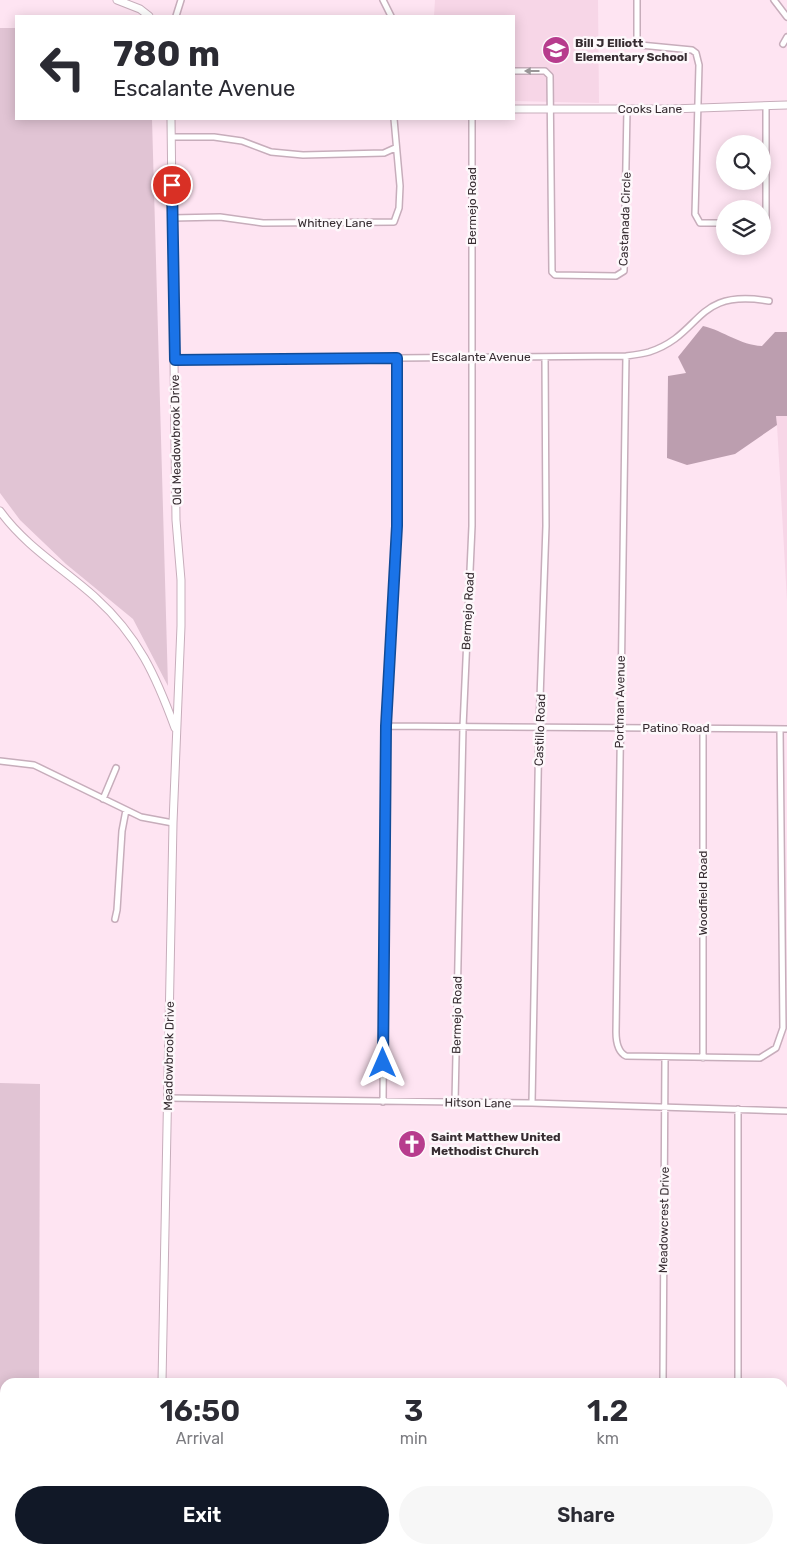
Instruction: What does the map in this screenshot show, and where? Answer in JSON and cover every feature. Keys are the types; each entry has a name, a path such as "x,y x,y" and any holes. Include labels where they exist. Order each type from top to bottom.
{"main road":[{"path":"117,0 140,9 148,15"},
{"name":"Cooks Lane","path":"515,109 696,109 787,105"},
{"name":"Old Meadowbrook Drive","path":"171,120 176,520 181,580 176,730"},
{"path":"0,511 11,526 37,551 73,578 120,623 156,677 176,730"},
{"name":"Meadowbrook Drive","path":"162,1378 176,730"}],"street":[{"path":"176,15 181,0"},
{"path":"383,0 390,15"},
{"path":"637,0 637,39 640,45 692,50 696,53 699,66 696,109 695,214 700,223 716,223"},
{"path":"774,0 787,17"},
{"path":"783,44 787,37"},
{"path":"515,71 545,71 549,73 551,109"},
{"path":"766,106 766,200"},
{"name":"Castanada Circle","path":"551,109 552,272 560,276 616,276 624,271 628,109"},
{"name":"Whitney Lane","path":"172,218 220,217 263,223 394,222 400,208 394,120"},
{"name":"Bermejo Road","path":"455,1102 463,727 472,526 472,120"},
{"path":"171,137 214,137 242,141 271,152 303,155 384,153 395,148"},
{"name":"Escalante Avenue","path":"175,360 626,356 649,352 664,345 681,333 704,311 720,302 750,298 769,301"},
{"name":"Portman Avenue","path":"626,356 616,1032 619,1047 626,1056 666,1058"},
{"name":"Castillo Road","path":"532,1103 539,727 546,526 545,357"},
{"path":"383,1102 386,726 397,526 397,358"},
{"name":"Patino Road","path":"386,726 787,729"},
{"name":"Woodfield Road","path":"703,728 703,1058"},
{"path":"666,1058 760,1058 771,1053 780,1038 783,1028 780,729"},
{"path":"0,761 34,765 141,817 173,823"},
{"path":"103,799 116,768"},
{"path":"115,918 122,831 126,810"},
{"name":"Meadowcrest Drive","path":"663,1378 666,1058"},
{"name":"Hitson Lane","path":"169,1098 532,1103 787,1111"},
{"path":"738,1109 738,1378"}],"shaded area":[{"name":"Bill J Elliott Elementary School","path":"435,0 598,0 599,103 515,101 515,15 434,15"},
{"path":"0,28 15,28 15,120 152,120 168,686 133,619 66,564 20,520 0,493"},
{"path":"703,326 739,341 762,346 775,332 787,332 787,416 776,416 777,425 735,454 687,465 667,458 668,376 686,373 678,357"},
{"path":"776,416 787,416 787,601 777,425"},
{"path":"0,1083 40,1084 39,1378 0,1378"}],"place":[{"name":"Bill J Elliott Elementary School","path":"556,50"},
{"name":"Saint Matthew United Methodist Church","path":"412,1144"}],"route":[{"path":"172,185 175,360 397,358 397,526 386,726 383,1063"}]}
